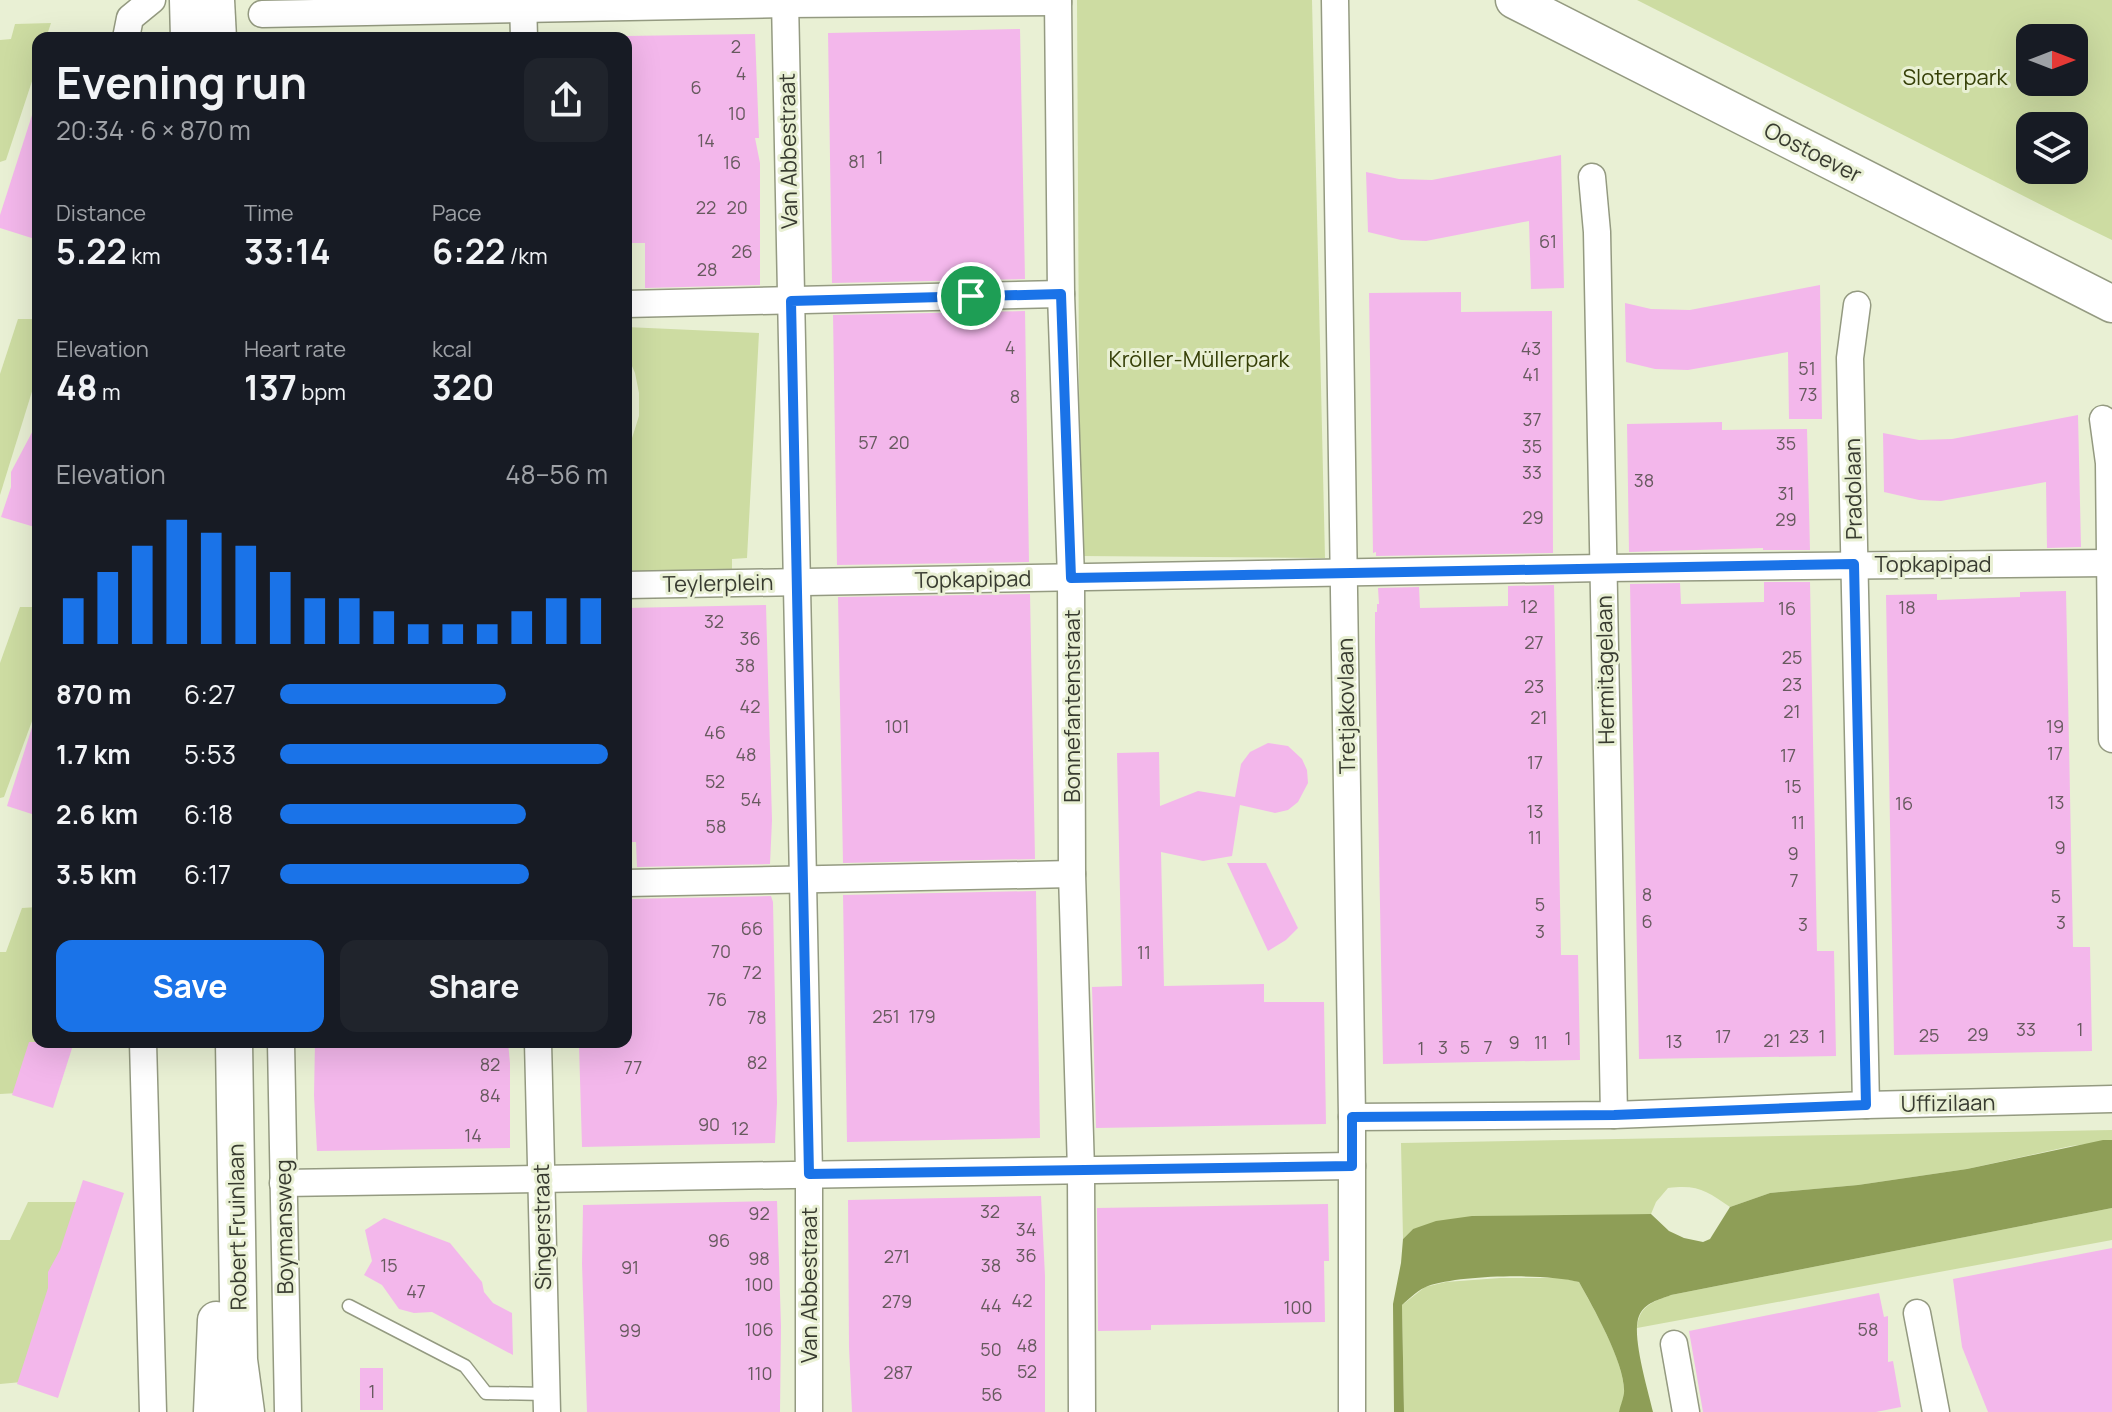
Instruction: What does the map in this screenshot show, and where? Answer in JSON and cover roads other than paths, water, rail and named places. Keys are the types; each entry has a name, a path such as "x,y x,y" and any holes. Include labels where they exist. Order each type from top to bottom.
{"street":[{"path":"127,32 130,18 152,0"},
{"path":"188,0 189,32"},
{"path":"216,0 218,32"},
{"name":"Tretjakovlaan","path":"1335,0 1352,1117 1352,1412"},
{"name":"Oostoever","path":"1514,0 2112,304"},
{"path":"262,17 523,6 1058,1"},
{"name":"Bonnefantenstraat","path":"1058,1 1061,294 1071,578 1072,874 1081,1170 1082,1412"},
{"name":"Van Abbestraat","path":"785,2 791,301"},
{"path":"523,6 524,32"},
{"name":"Hermitagelaan","path":"1592,177 1597,232 1614,1115"},
{"path":"632,304 1061,294"},
{"name":"Teylerplein","path":"632,585 797,582 791,301"},
{"name":"Pradolaan","path":"1857,305 1850,358 1866,1105"},
{"path":"2103,419 2109,463 2112,739"},
{"name":"Topkapipad","path":"797,582 1854,564 2109,563"},
{"name":"Van Abbestraat","path":"797,582 809,1174 809,1412"},
{"path":"632,883 1072,874"},
{"path":"143,1048 153,1412"},
{"name":"Robert Fruinlaan","path":"210,1048 216,1344 212,1412"},
{"name":"Robert Fruinlaan","path":"234,1048 239,1360 246,1412"},
{"name":"Boymansweg","path":"281,1048 288,1412"},
{"name":"Singerstraat","path":"538,1048 547,1403"},
{"name":"Uffizilaan","path":"1352,1117 1614,1115 2112,1099"},
{"path":"283,1183 1352,1166"},
{"path":"1917,1313 1936,1412"},
{"path":"1674,1344 1686,1412"}],"lane":[{"path":"349,1306 465,1366 486,1393 547,1403"}],"park label":[{"name":"Sloterpark","path":"1955,77"},
{"name":"Kröller-Müllerpark","path":"1199,359"}]}
